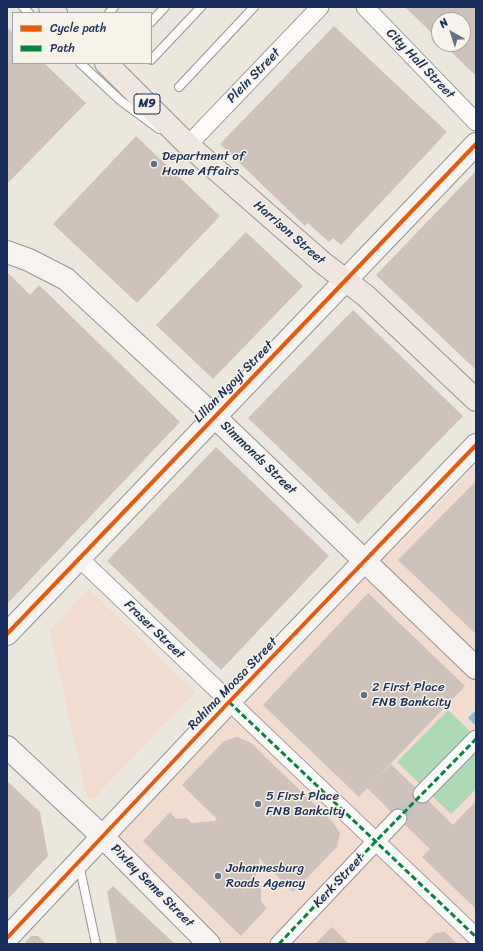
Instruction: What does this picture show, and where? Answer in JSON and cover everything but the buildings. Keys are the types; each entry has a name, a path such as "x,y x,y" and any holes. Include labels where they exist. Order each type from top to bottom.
{"main road":[{"name":"Harrison Street","path":"107,64 188,145 322,263 366,296 476,400"}],"street":[{"name":"Plein Street","path":"188,145 320,7"},
{"name":"City Hall Street","path":"365,7 476,122"},
{"name":"Lilian Ngoyi Street","path":"7,634 476,144"},
{"name":"Simmonds Street","path":"7,252 29,260 66,279 215,417 476,668"},
{"name":"Rahima Moosa Street","path":"7,938 476,445"},
{"name":"Fraser Street","path":"79,558 476,937"},
{"path":"422,794 476,739"},
{"name":"Pixley Seme Street","path":"7,747 103,837 209,944"},
{"name":"Kerk Street","path":"280,944 398,818"}],"lane":[{"path":"152,21 165,7"},
{"path":"152,59 201,7"},
{"path":"179,87 254,7"},
{"path":"81,64 121,101 157,128 188,145"},
{"path":"79,863 96,944"}],"shaded area":[{"path":"476,465 476,944 224,944 115,838"},
{"path":"89,589 195,692 94,798 87,797 50,630"}],"green space":[{"path":"448,710 476,737 476,789 451,814 397,762"}],"water":[{"path":"476,710 476,726 468,718"}],"tunnel":[{"path":"398,818 422,794"}],"marked path":[{"path":"229,702 476,937"},
{"path":"279,944 375,842 476,739"}],"cycle path":[{"path":"7,634 476,144"},
{"path":"7,938 229,702 476,445"}],"place":[{"name":"Department of Home Affairs","path":"154,164"},
{"name":"2 First Place FNB Bankcity","path":"364,695"},
{"name":"5 First Place FNB Bankcity","path":"258,804"},
{"name":"Johannesburg Roads Agency","path":"218,876"}]}
